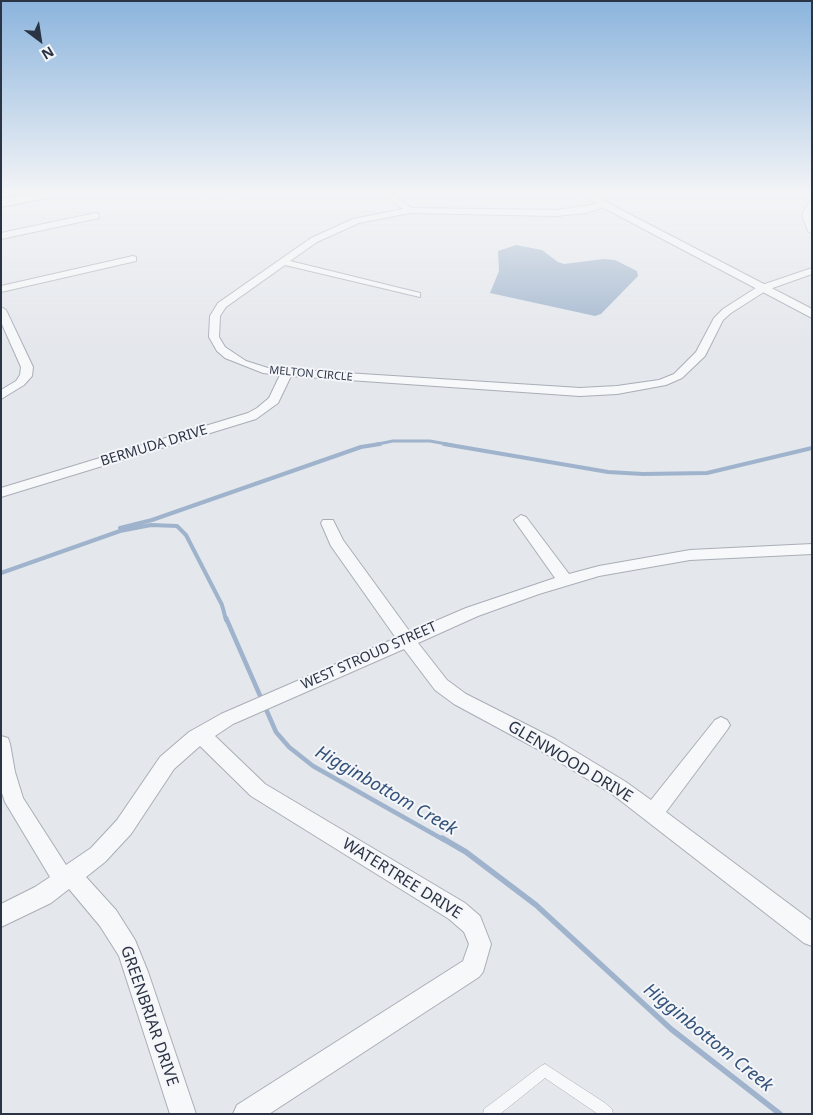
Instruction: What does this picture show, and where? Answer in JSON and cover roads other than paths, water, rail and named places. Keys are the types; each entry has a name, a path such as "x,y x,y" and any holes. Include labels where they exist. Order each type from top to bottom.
{"street":[{"name":"MELTON CIRCLE","path":"305,246 222,305 215,316 213,326 217,342 229,356 252,367 287,373 580,392 644,386 668,381 685,371 701,354 719,318 763,288 812,271"},
{"path":"684,246 812,314"},
{"path":"1,289 133,259"},
{"path":"283,262 416,295"},
{"path":"1,310 28,367 26,376 20,383 1,395"},
{"name":"BERMUDA DRIVE","path":"1,493 255,415 274,400 287,373"},
{"path":"521,520 565,580"},
{"name":"GLENWOOD DRIVE","path":"328,523 336,542 432,676 454,694 548,745 619,788 812,935"},
{"name":"WEST STROUD STREET","path":"1,916 26,905 68,878 98,855 114,838 145,798 167,763 201,736 227,719 406,639 472,612 565,580 643,561 690,555 812,548"},
{"path":"652,814 721,725"},
{"name":"WATERTREE DRIVE","path":"201,736 258,790 457,911 472,924 480,944 475,964 471,969 246,1114"},
{"name":"GREENBRIAR DRIVE","path":"1,744 5,772 15,802 68,878 108,918 127,948 137,972 182,1114"}],"lane":[{"path":"489,1114 545,1070 601,1107 607,1114"}],"water":[{"path":"513,246 542,250 558,262 564,264 604,259 615,260 637,271 638,276 601,314 595,316 490,293 499,271 498,251"}],"waterway":[{"path":"373,445 393,441 430,441 452,445"},
{"path":"120,528 152,520 361,447 380,444"},
{"path":"444,444 608,472 643,474 707,473 812,448"},
{"name":"Higginbottom Creek","path":"1,573 120,531 151,525 177,526 186,535 222,605 226,620"},
{"name":"Higginbottom Creek","path":"226,618 276,732 289,747 313,766 444,840"},
{"name":"Higginbottom Creek","path":"442,838 466,852 536,905 671,1029 780,1114"}]}
